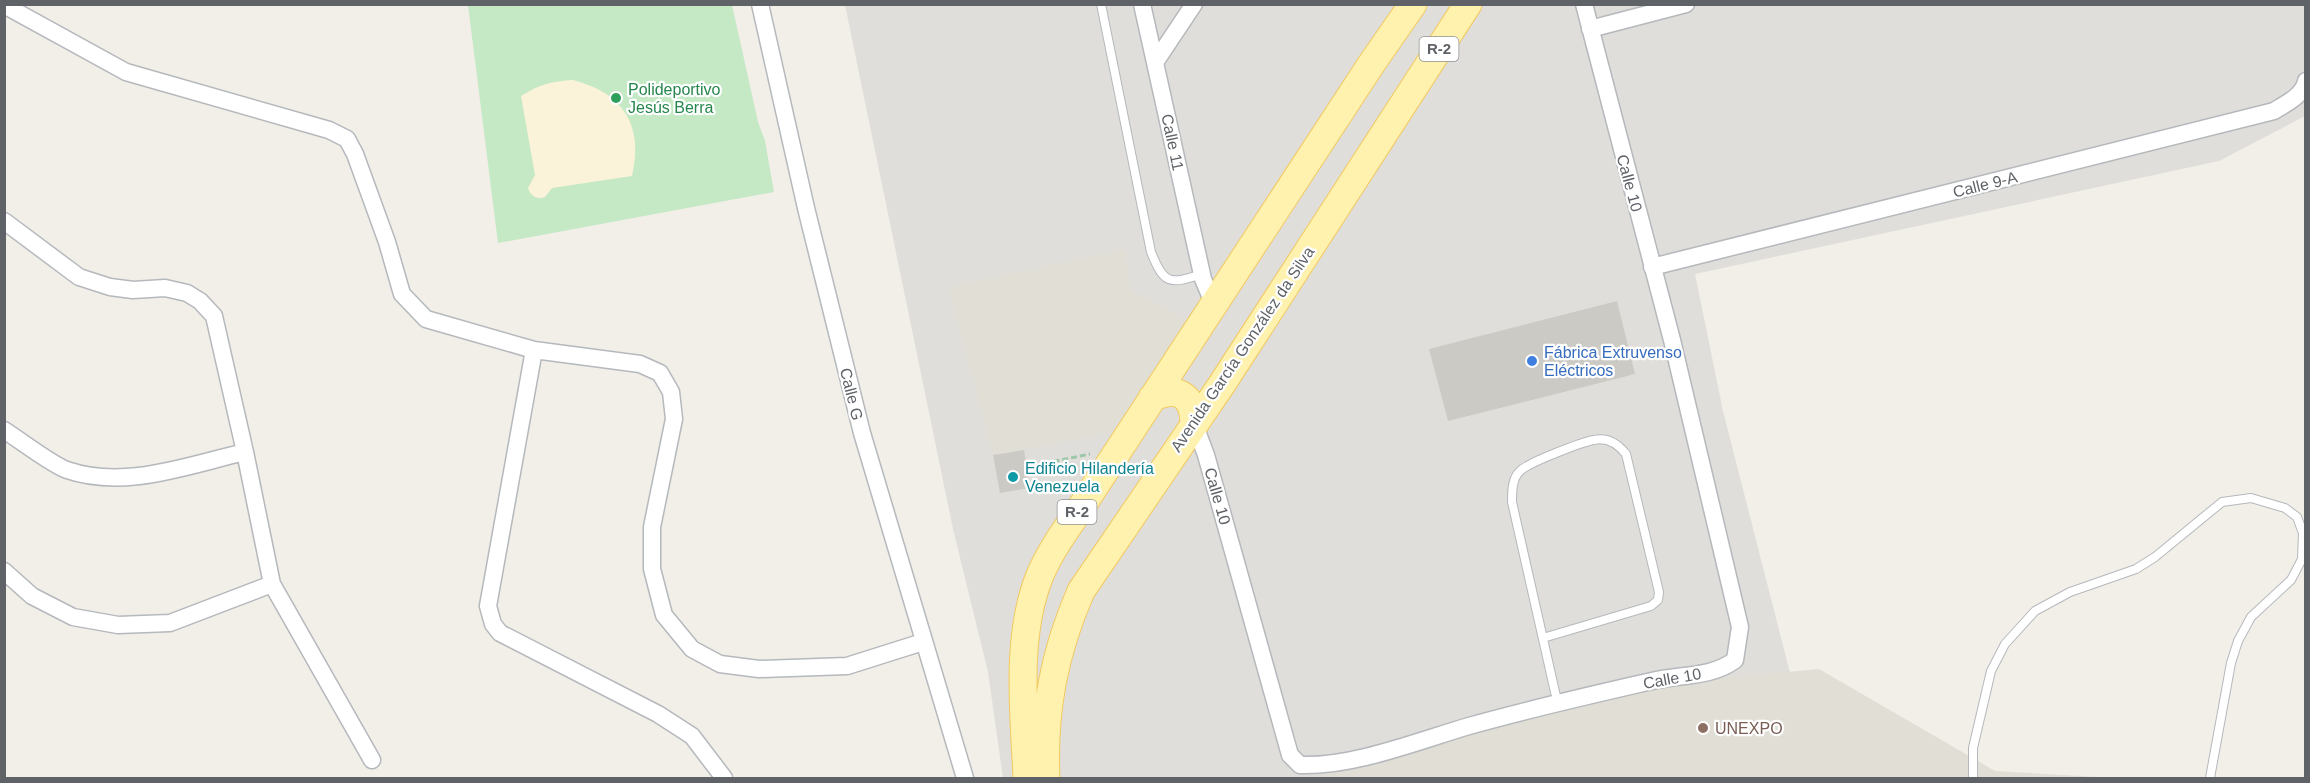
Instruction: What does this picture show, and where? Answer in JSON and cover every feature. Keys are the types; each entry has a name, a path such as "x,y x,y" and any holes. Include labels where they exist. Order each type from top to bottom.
{"main road":[{"name":"R-2","path":"1027,778 1024,659 1027,625 1033,597 1051,553 1178,360 1211,286 1413,4"},
{"name":"Avenida García González da Silva","path":"1046,778 1046,716 1054,667 1065,628 1081,591 1222,384 1468,4"},
{"path":"1178,360 1184,373 1195,384 1213,386 1222,384"},
{"path":"1152,398 1164,392 1176,391 1184,396 1194,412 1194,423"}],"street":[{"name":"Calle G","path":"760,4 806,208 862,433 965,778"},
{"name":"Calle 11","path":"1142,4 1211,286"},
{"path":"1156,61 1194,4"},
{"name":"Calle 10","path":"1194,423 1206,455 1287,746 1290,755 1300,765 1318,766 1354,759 1558,703 1662,678 1724,668 1735,660 1740,627 1672,340 1584,4"},
{"path":"1590,29 1686,4"},
{"path":"4,5 126,72 329,130 347,139 355,154 387,242 402,294 426,319 534,350 640,364 660,373 671,392 674,419 652,527 652,569 664,615 692,649 720,664 759,669 825,667 847,666 923,642"},
{"name":"Calle 9-A","path":"1652,267 2274,111 2296,97 2305,86 2306,81"},
{"path":"4,221 80,277 110,287 133,290 165,288 187,293 200,301 214,316 272,584 372,760"},
{"path":"534,350 488,606 493,624 500,633 658,714 692,736 724,778"},
{"path":"4,430 66,470 98,477 135,477 245,452"},
{"path":"4,571 32,596 73,617 118,625 170,623 272,584"}],"lane":[{"path":"1101,4 1151,252 1160,274 1169,279 1211,286"},
{"path":"1543,638 1651,606 1658,600 1659,592 1626,454 1619,445 1607,440 1594,439 1528,464 1518,471 1512,486 1512,502 1543,638 1558,703"},
{"path":"1973,778 1973,748 1991,671 2005,644 2035,611 2070,592 2136,569 2155,557 2222,501 2251,498 2285,508 2296,517 2303,533 2302,559 2291,580 2251,617 2238,640 2210,778"}],"path":[{"path":"1027,467 1120,446"}],"shaded area":[{"path":"845,5 2305,5 2305,116 2219,161 1695,274 1723,411 1795,685 1452,778 1003,778 988,672 953,529"},
{"path":"1125,249 1131,290 1187,320 1113,433 993,455 948,287"},
{"name":"UNEXPO","path":"1819,669 1995,771 2116,778 1314,778 1503,723 1664,683"}],"green space":[{"name":"Polideportivo Jesús Berra","path":"468,5 732,5 758,122 765,141 774,192 498,243"}],"sand":[{"path":"573,80 605,93 626,114 635,141 632,176 552,188 545,197 536,198 528,188 535,175 521,96 546,84"}],"building":[{"name":"Fábrica Extruvenso Eléctricos","path":"1617,301 1635,374 1448,421 1429,349"},
{"name":"Edificio Hilandería Venezuela","path":"1024,450 1030,488 1000,493 993,455"}],"place":[{"name":"Polideportivo Jesús Berra","path":"616,98"},
{"name":"Fábrica Extruvenso Eléctricos","path":"1532,361"},
{"name":"Edificio Hilandería Venezuela","path":"1013,477"},
{"name":"UNEXPO","path":"1703,728"}]}
